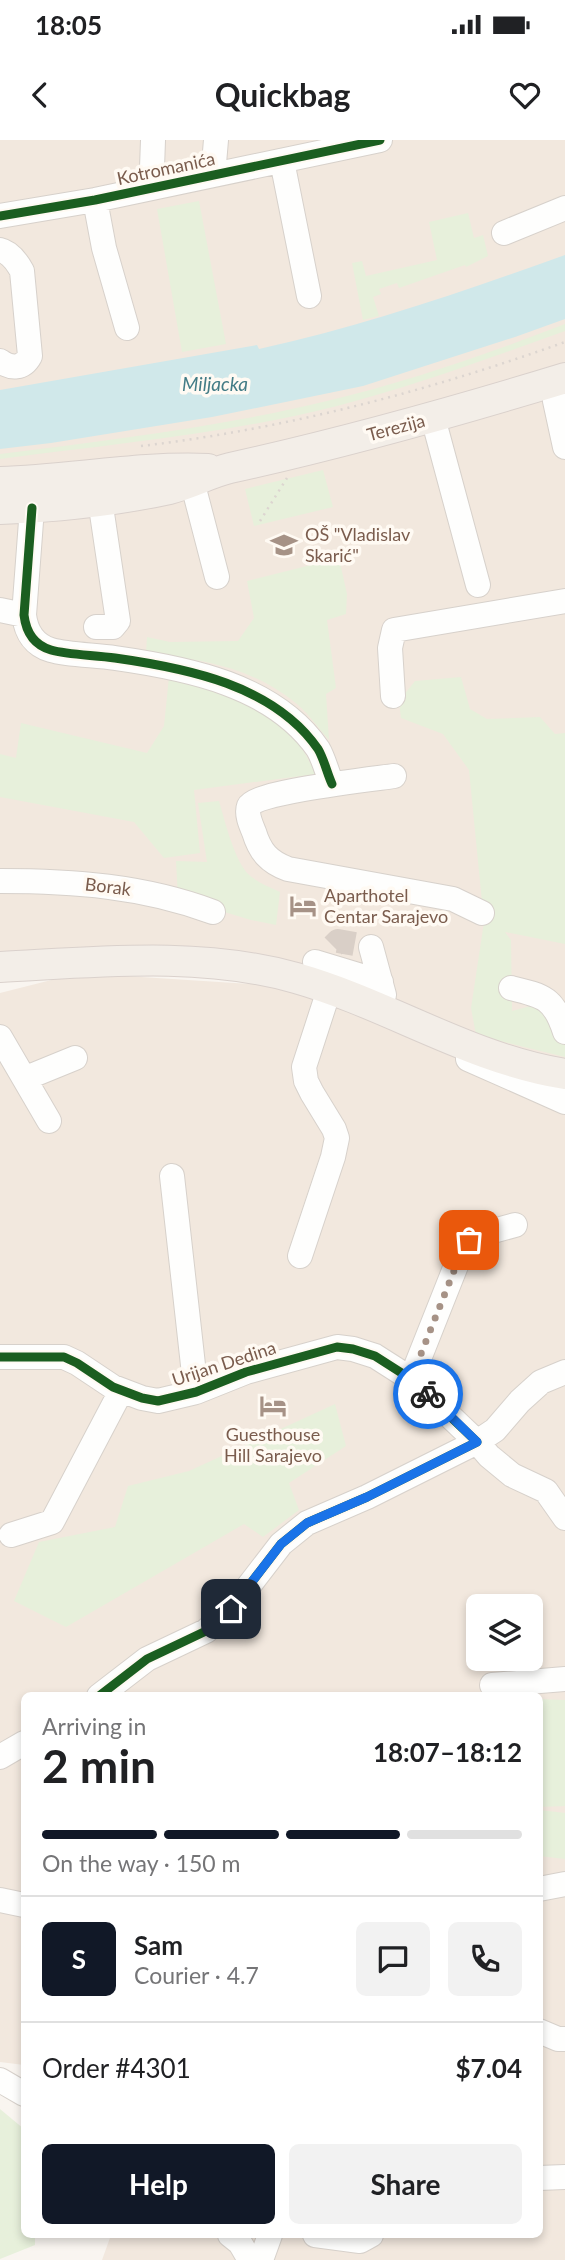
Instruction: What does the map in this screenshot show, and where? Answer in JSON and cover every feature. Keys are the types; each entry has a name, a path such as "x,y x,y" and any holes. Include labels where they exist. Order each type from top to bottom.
{"main road":[{"name":"Terezija","path":"0,509 100,500 171,488 226,469 560,390"},
{"name":"Terezija","path":"0,482 65,479 166,467 226,469"},
{"path":"0,967 86,962 207,962 250,968 315,962 329,990 441,1036 541,1070 565,1074"}],"street":[{"path":"153,140 152,168 155,187"},
{"path":"214,175 216,140"},
{"name":"Kotromanića","path":"0,216 95,200 282,161 353,143 380,140"},
{"path":"282,161 309,296"},
{"path":"95,200 104,248 127,328"},
{"path":"504,233 565,208"},
{"path":"0,250 18,262 22,271 30,356 27,362 17,367 0,361"},
{"path":"560,390 565,447"},
{"path":"433,418 478,585"},
{"path":"192,481 218,577"},
{"path":"96,626 113,627 118,621 100,500"},
{"path":"32,508 24,615 25,625 33,641 51,650 118,658 213,678 258,696 295,722 319,751 332,784"},
{"path":"393,696 390,648 394,630 565,601"},
{"path":"0,610 24,615"},
{"path":"394,776 264,797 249,805 249,818 258,845 274,864 288,869 453,900 482,913"},
{"name":"Borak","path":"0,881 114,886 180,901 213,912"},
{"path":"371,947 389,1013"},
{"path":"315,962 381,982"},
{"path":"511,988 541,995 552,1003 565,1032"},
{"path":"300,1256 337,1138 306,1081 304,1067 329,990"},
{"path":"441,1036 469,1060 565,1102"},
{"path":"0,1037 50,1121"},
{"path":"26,1078 75,1058"},
{"path":"172,1176 196,1392"},
{"path":"411,1379 463,1248 469,1240 484,1232 515,1225"},
{"name":"Urijan Dedina","path":"0,1356 64,1357 121,1391 158,1401 196,1392 246,1372 337,1347 375,1356 411,1379 512,1475 546,1491 565,1518"},
{"path":"104,1692 147,1659 206,1631 231,1609 281,1544 307,1523 367,1497 477,1442 495,1430 541,1382 565,1372"},
{"path":"11,1535 52,1522 121,1391"},
{"path":"492,1685 565,1679"},
{"path":"0,1757 21,1745"},
{"path":"543,1888 565,1884"},
{"path":"0,1900 21,1904"},
{"path":"0,2080 21,2092"},
{"path":"543,2178 565,2177"},
{"path":"234,2238 250,2260"},
{"path":"261,2260 269,2238"},
{"path":"338,2238 360,2241 366,2238"}],"path":[{"path":"132,447 198,439 344,409 447,382 565,342"},
{"path":"260,521 289,475"}],"shaded area":[{"path":"0,140 565,140 565,2260 102,2260 110,2238 543,2238 543,1692 21,1692 21,2065 0,2062 0,993 79,973 250,984 178,965 0,965"}],"green space":[{"path":"199,201 226,344 182,352 157,209"},
{"path":"468,213 474,238 483,235 488,256 466,267 465,265 399,288 397,283 379,289 381,294 373,297 379,316 363,320 352,263 362,261 366,276 437,260 429,222"},
{"path":"565,324 565,331 423,381 337,406 211,431 0,459 0,454 205,426 327,401 447,367"},
{"path":"323,470 333,507 254,526 245,489"},
{"path":"339,558 347,594 346,614 327,620 336,688 326,694 329,740 297,704 262,681 206,662 146,653 147,637 170,642 238,641 254,618 247,581"},
{"path":"169,677 246,701 294,733 316,774 194,790 200,853 164,858 134,822 0,797 0,754 16,758 21,723 147,753 164,726"},
{"path":"461,677 470,709 487,719 540,717 555,734 565,733 565,944 505,932 511,940 512,1011 538,1004 565,1031 565,1057 476,1035 471,1008 484,922 469,770 443,734 401,718 399,701 415,681"},
{"path":"219,801 242,866 254,879 280,892 276,925 178,898 176,861 207,862 198,803"},
{"path":"335,1404 346,1446 289,1483 299,1510 263,1537 244,1524 66,1627 14,1601 39,1542 115,1527 128,1486 189,1471"},
{"path":"543,1699 565,1700 565,1806 543,1807"},
{"path":"543,1810 565,1813 565,1859 543,1856"},
{"path":"0,2109 21,2126 21,2238 35,2238 35,2245 0,2259"}],"water":[{"name":"Miljacka","path":"565,255 565,319 515,337 363,386 212,417 0,449 0,390 257,345 259,349 298,340 414,307"}],"tunnel":[{"path":"333,946 338,941 371,947"}],"cycle path":[{"path":"0,216 95,200 380,140"},
{"path":"32,508 24,615 29,632 36,641 45,648 58,652 142,662 199,674 253,695 278,709 300,727 318,749 332,784"},
{"path":"0,1357 64,1357 113,1387 158,1401 196,1392 246,1372 337,1347 353,1349 375,1356 411,1379 477,1442 367,1497 307,1523 281,1544 231,1609 206,1631 147,1659 104,1692"}],"way so far":[{"path":"428,1394 411,1379 463,1248 469,1240"}],"place":[{"name":"OŠ \"Vladislav Skarić\"","path":"284,545"},
{"name":"Aparthotel Centar Sarajevo","path":"303,906"},
{"name":"Guesthouse Hill Sarajevo","path":"273,1406"}],"route":[{"path":"231,1609 281,1544 307,1523 367,1497 477,1442 428,1394"}]}
